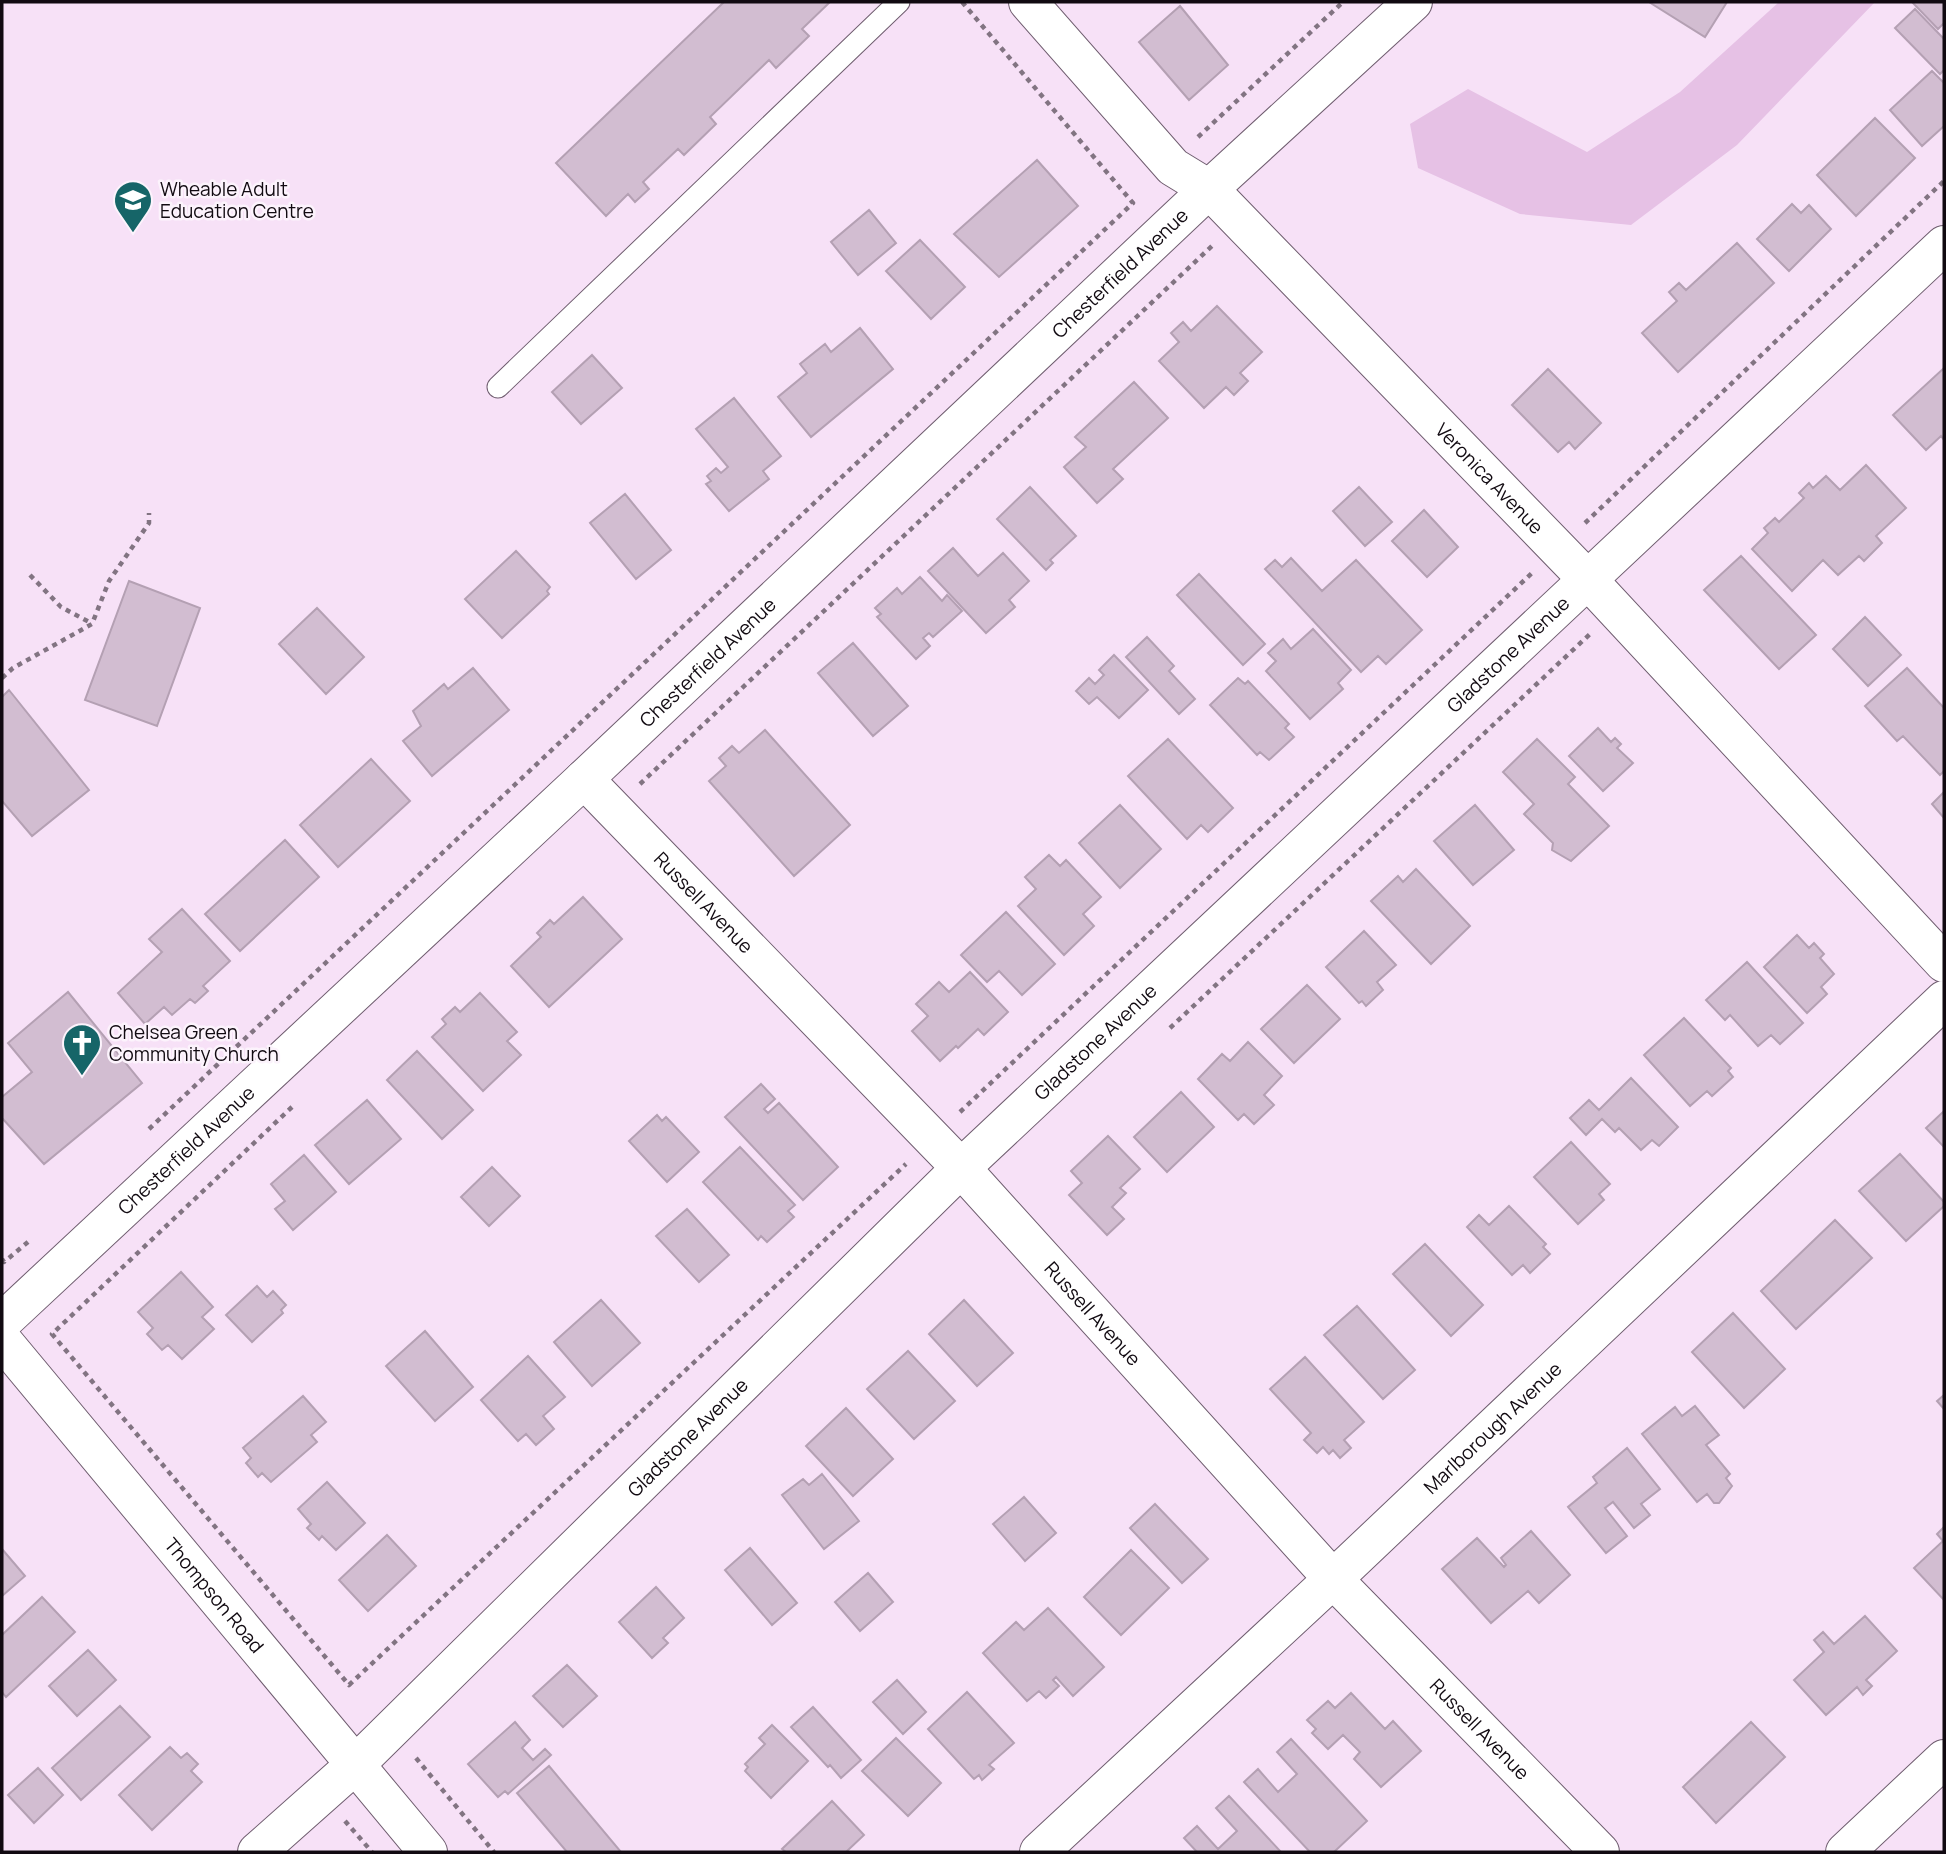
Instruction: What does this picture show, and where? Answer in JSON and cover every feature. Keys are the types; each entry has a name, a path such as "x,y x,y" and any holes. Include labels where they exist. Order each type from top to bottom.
{"street":[{"name":"Veronica Avenue","path":"1028,2 1173,167 1209,189 1588,581 1944,963"},
{"name":"Chesterfield Avenue","path":"2,1322 584,779 1209,189 1413,2"},
{"name":"Gladstone Avenue","path":"257,1852 356,1764 961,1168 1944,245"},
{"name":"Russell Avenue","path":"584,779 961,1168 1333,1579 1600,1852"},
{"name":"Marlborough Avenue","path":"1039,1852 1333,1579 1944,1000"},
{"name":"Thompson Road","path":"2,1340 428,1852"},
{"path":"1865,1846 1944,1759"}],"lane":[{"path":"498,387 899,2"}],"path":[{"path":"142,1136 1133,203 962,2"},
{"path":"1193,142 1343,2"},
{"path":"1581,527 1944,181"},
{"path":"634,789 1221,237"},
{"path":"2,678 13,668 92,624 109,581 149,523 149,513"},
{"path":"951,1120 1532,573"},
{"path":"30,575 61,607 92,624"},
{"path":"1165,1033 1590,634"},
{"path":"293,1107 52,1334 349,1685 915,1156"},
{"path":"2,1259 4,1262 30,1240"},
{"path":"408,1748 494,1852"},
{"path":"340,1814 372,1852"}],"shaded area":[{"path":"1779,2 1875,2 1737,145 1631,225 1520,214 1418,168 1410,124 1468,89 1587,152 1680,92"}],"building":[{"path":"724,2 830,2 802,29 809,36 776,68 769,60 710,117 716,124 684,155 678,149 643,182 649,189 635,202 628,194 606,216 556,163"},
{"path":"1649,2 1727,2 1705,37"},
{"path":"1912,2 1944,2 1944,23 1938,29"},
{"path":"1180,6 1228,65 1189,100 1139,42"},
{"path":"1915,9 1944,39 1944,70 1940,74 1895,28"},
{"path":"1932,71 1944,81 1944,126 1922,146 1890,110"},
{"path":"1875,118 1915,158 1856,216 1817,175"},
{"path":"1037,160 1078,206 999,277 954,234"},
{"path":"1792,204 1801,213 1809,205 1831,229 1789,271 1757,239"},
{"path":"869,210 896,243 858,275 831,242"},
{"path":"920,240 965,287 931,319 886,271"},
{"path":"1737,243 1774,283 1678,372 1642,333 1677,301 1669,292 1679,283 1686,290"},
{"path":"1217,306 1262,352 1240,373 1248,381 1234,395 1226,387 1204,408 1159,361 1179,342 1171,333 1183,322 1191,331"},
{"path":"860,328 893,369 811,437 778,397 807,373 800,364 825,344 831,352"},
{"path":"592,355 622,388 581,424 552,392"},
{"path":"1944,368 1944,440 1941,436 1926,450 1893,415"},
{"path":"1548,369 1601,423 1575,449 1569,442 1558,452 1512,405"},
{"path":"1134,382 1168,418 1113,469 1123,479 1097,503 1064,467 1086,447 1075,437"},
{"path":"734,398 781,456 763,471 769,479 729,511 706,484 711,481 707,476 716,468 721,473 728,467 696,429"},
{"path":"1866,465 1906,508 1876,536 1882,543 1864,561 1859,556 1838,575 1823,560 1792,591 1752,549 1768,533 1764,528 1775,518 1779,522 1804,498 1799,493 1809,483 1813,488 1826,476 1840,490"},
{"path":"1030,487 1076,536 1050,560 1053,563 1046,570 997,519"},
{"path":"1359,487 1392,522 1365,546 1333,511"},
{"path":"625,494 671,550 636,579 590,523"},
{"path":"1424,510 1458,547 1427,577 1392,541"},
{"path":"953,548 978,576 1003,553 1029,581 1009,600 1015,607 986,633 928,571"},
{"path":"516,551 550,587 547,591 549,594 502,638 465,599"},
{"path":"1741,556 1816,635 1779,669 1704,590"},
{"path":"1291,558 1322,591 1356,560 1422,630 1386,664 1378,656 1361,672 1265,569 1275,560 1282,567"},
{"path":"1199,574 1265,644 1243,665 1177,595"},
{"path":"920,577 942,601 947,595 962,611 933,637 929,633 923,638 930,646 916,659 877,617 881,614 875,608 897,588 902,594"},
{"path":"129,581 200,608 157,726 85,700"},
{"path":"317,608 364,657 326,694 279,644"},
{"path":"1865,617 1901,655 1868,686 1833,649"},
{"path":"1313,629 1351,670 1338,683 1343,689 1310,719 1266,671 1276,661 1268,653 1283,639 1291,649"},
{"path":"1147,637 1174,666 1169,671 1195,699 1179,714 1126,657"},
{"path":"853,643 908,706 873,736 818,673"},
{"path":"1114,655 1148,690 1119,718 1097,697 1089,704 1076,691 1089,678 1095,684 1104,675 1099,670"},
{"path":"473,668 509,710 432,776 403,741 421,726 413,711 444,684 448,689"},
{"path":"1907,668 1944,708 1944,771 1940,775 1903,736 1897,741 1865,706"},
{"path":"1238,678 1245,684 1248,681 1289,724 1285,728 1294,737 1269,760 1260,752 1257,755 1210,705"},
{"path":"9,690 89,790 32,836 2,801 2,697"},
{"path":"1598,728 1611,742 1615,738 1621,744 1617,748 1633,763 1603,791 1569,756"},
{"path":"765,730 850,825 794,876 709,781 726,766 719,758 732,746 739,753"},
{"path":"1168,739 1233,808 1208,832 1201,825 1187,839 1128,776"},
{"path":"1537,739 1575,777 1568,784 1609,826 1571,861 1552,850 1553,843 1524,814 1534,804 1503,772"},
{"path":"371,759 410,801 338,867 300,825"},
{"path":"1944,792 1944,818 1932,804"},
{"path":"1120,805 1161,849 1120,888 1079,843"},
{"path":"1475,805 1514,850 1473,885 1434,841"},
{"path":"285,840 319,877 240,951 205,914"},
{"path":"1049,855 1060,866 1066,860 1101,897 1083,914 1094,926 1064,955 1018,906 1036,889 1025,877"},
{"path":"1416,869 1470,926 1431,964 1371,901 1398,876 1403,882"},
{"path":"583,897 622,939 549,1007 511,966 541,937 537,933 550,920 554,924"},
{"path":"182,909 230,961 203,986 208,991 195,1003 190,999 172,1015 164,1007 145,1024 118,993 162,952 149,939"},
{"path":"1006,912 1055,964 1022,995 999,971 987,982 961,955"},
{"path":"1364,931 1396,965 1377,982 1383,990 1366,1006 1362,1001 1359,1003 1326,967"},
{"path":"1797,935 1809,948 1814,943 1824,954 1820,958 1834,974 1821,987 1827,994 1807,1013 1764,967"},
{"path":"1747,962 1803,1023 1780,1044 1771,1035 1758,1046 1730,1015 1725,1020 1706,1000"},
{"path":"970,972 1008,1012 984,1035 978,1029 940,1061 912,1031 928,1016 916,1004 939,982 949,992"},
{"path":"1307,985 1340,1019 1294,1063 1261,1029"},
{"name":"Chelsea Green Community Church","path":"68,992 142,1083 44,1164 2,1118 2,1097 32,1072 8,1043"},
{"path":"480,993 517,1032 507,1041 521,1055 483,1091 432,1037 446,1024 442,1019 455,1007 460,1012"},
{"path":"1684,1018 1731,1068 1728,1071 1733,1077 1712,1096 1707,1091 1690,1106 1644,1055"},
{"path":"1248,1042 1282,1076 1264,1095 1274,1105 1254,1124 1244,1114 1238,1120 1198,1079 1222,1054 1230,1061"},
{"path":"417,1051 473,1110 442,1139 387,1080"},
{"path":"1631,1078 1678,1127 1659,1146 1652,1140 1641,1150 1619,1128 1615,1132 1602,1119 1586,1135 1570,1118 1589,1100 1599,1110"},
{"path":"761,1084 775,1099 764,1109 768,1113 779,1103 838,1167 803,1200 725,1117"},
{"path":"1181,1092 1214,1127 1167,1172 1134,1137"},
{"path":"367,1100 401,1139 349,1184 315,1145"},
{"path":"1944,1111 1944,1147 1926,1128"},
{"path":"657,1115 662,1121 666,1117 699,1152 667,1182 629,1141"},
{"path":"1108,1136 1140,1169 1120,1188 1126,1193 1112,1207 1124,1219 1107,1235 1069,1195 1082,1183 1071,1171"},
{"path":"1571,1142 1610,1184 1599,1194 1604,1200 1578,1224 1534,1177"},
{"path":"740,1147 795,1205 788,1211 794,1217 767,1242 761,1236 758,1240 703,1182"},
{"path":"1900,1154 1944,1202 1944,1206 1906,1241 1859,1191"},
{"path":"304,1155 336,1192 293,1230 275,1209 285,1201 271,1184"},
{"path":"492,1167 520,1196 489,1226 461,1197"},
{"path":"1509,1206 1546,1244 1543,1247 1550,1254 1530,1273 1523,1265 1512,1275 1467,1227 1479,1215 1489,1225"},
{"path":"687,1209 729,1255 699,1282 656,1236"},
{"path":"1835,1220 1872,1258 1796,1329 1761,1291"},
{"path":"1425,1244 1483,1305 1451,1336 1393,1274"},
{"path":"181,1272 213,1307 202,1317 214,1329 182,1359 168,1345 162,1350 147,1334 153,1328 138,1312"},
{"path":"257,1286 267,1297 273,1291 286,1305 281,1310 283,1313 252,1342 226,1315"},
{"path":"601,1300 640,1343 592,1386 554,1342"},
{"path":"964,1300 1013,1353 977,1386 929,1334"},
{"path":"1357,1306 1415,1370 1383,1399 1324,1335"},
{"path":"1733,1313 1785,1369 1744,1408 1692,1352"},
{"path":"425,1331 473,1387 435,1421 386,1366"},
{"path":"908,1351 955,1401 914,1439 867,1389"},
{"path":"528,1356 565,1397 543,1416 554,1429 536,1445 526,1434 518,1441 481,1400"},
{"path":"1305,1357 1364,1422 1344,1440 1351,1448 1340,1458 1333,1450 1329,1454 1323,1447 1317,1453 1304,1440 1311,1433 1270,1389"},
{"path":"1944,1395 1944,1409 1937,1401"},
{"path":"303,1396 326,1422 311,1435 317,1442 271,1482 262,1473 258,1477 246,1463 251,1458 243,1448"},
{"path":"1695,1406 1719,1435 1706,1445 1730,1474 1726,1478 1732,1486 1719,1503 1714,1503 1707,1494 1697,1502 1642,1434 1675,1407 1682,1416"},
{"path":"846,1408 893,1459 853,1496 806,1446"},
{"path":"1627,1448 1660,1489 1641,1504 1650,1515 1634,1528 1613,1502 1605,1508 1627,1536 1606,1553 1568,1507 1597,1483 1593,1477"},
{"path":"822,1474 859,1521 824,1549 782,1495 803,1479 809,1485"},
{"path":"327,1482 365,1523 336,1550 322,1536 319,1540 307,1528 311,1524 298,1509"},
{"path":"1024,1497 1056,1533 1025,1561 993,1524"},
{"path":"1155,1504 1208,1559 1182,1583 1130,1528"},
{"path":"1944,1527 1944,1600 1914,1568 1943,1541 1937,1534"},
{"path":"1531,1531 1570,1575 1539,1603 1528,1591 1491,1623 1442,1569 1477,1538 1504,1567 1506,1565 1501,1558"},
{"path":"387,1535 416,1566 368,1611 339,1580"},
{"path":"750,1548 797,1603 772,1625 725,1570"},
{"path":"2,1549 25,1576 2,1596"},
{"path":"1131,1550 1169,1588 1121,1635 1084,1597"},
{"path":"868,1573 893,1602 860,1631 835,1602"},
{"path":"656,1587 684,1618 663,1638 668,1643 652,1658 619,1622"},
{"path":"42,1597 75,1632 6,1697 2,1692 2,1635"},
{"path":"1048,1608 1104,1667 1073,1696 1056,1677 1053,1680 1059,1686 1046,1698 1039,1691 1027,1701 983,1653 1016,1622 1024,1630"},
{"path":"1865,1616 1897,1651 1866,1680 1872,1686 1863,1695 1857,1687 1826,1715 1794,1680 1824,1652 1814,1640 1823,1632 1834,1644"},
{"path":"88,1650 116,1680 77,1716 49,1686"},
{"path":"567,1665 597,1696 563,1727 533,1696"},
{"path":"897,1680 926,1712 903,1734 873,1702"},
{"path":"967,1692 1014,1743 989,1765 994,1769 982,1780 979,1775 974,1779 928,1729"},
{"path":"1351,1693 1385,1729 1393,1721 1421,1751 1381,1787 1354,1759 1360,1752 1343,1735 1328,1749 1312,1733 1316,1729 1307,1720 1328,1701 1335,1708"},
{"path":"120,1706 150,1737 81,1800 52,1768"},
{"path":"813,1707 861,1760 841,1778 791,1727"},
{"path":"515,1722 530,1740 522,1748 533,1760 545,1749 551,1755 508,1794 505,1791 498,1797 468,1764"},
{"path":"1751,1722 1785,1757 1716,1823 1683,1787"},
{"path":"772,1725 808,1761 771,1798 745,1771 748,1767 745,1764 765,1744 759,1738"},
{"path":"896,1738 941,1783 908,1816 862,1771"},
{"path":"1291,1739 1367,1821 1334,1852 1310,1852 1244,1782 1258,1769 1278,1792 1297,1774 1277,1752"},
{"path":"170,1747 181,1758 187,1753 198,1764 191,1771 202,1782 152,1830 119,1795"},
{"path":"549,1766 621,1852 567,1852 517,1793"},
{"path":"38,1768 63,1795 34,1823 8,1795"},
{"path":"1229,1796 1281,1852 1197,1852 1184,1838 1197,1826 1218,1849 1237,1831 1216,1808"},
{"path":"832,1801 864,1835 846,1852 786,1852 782,1849"}],"place":[{"name":"Wheable Adult Education Centre","path":"133,234"},
{"name":"Chelsea Green Community Church","path":"82,1077"}]}
